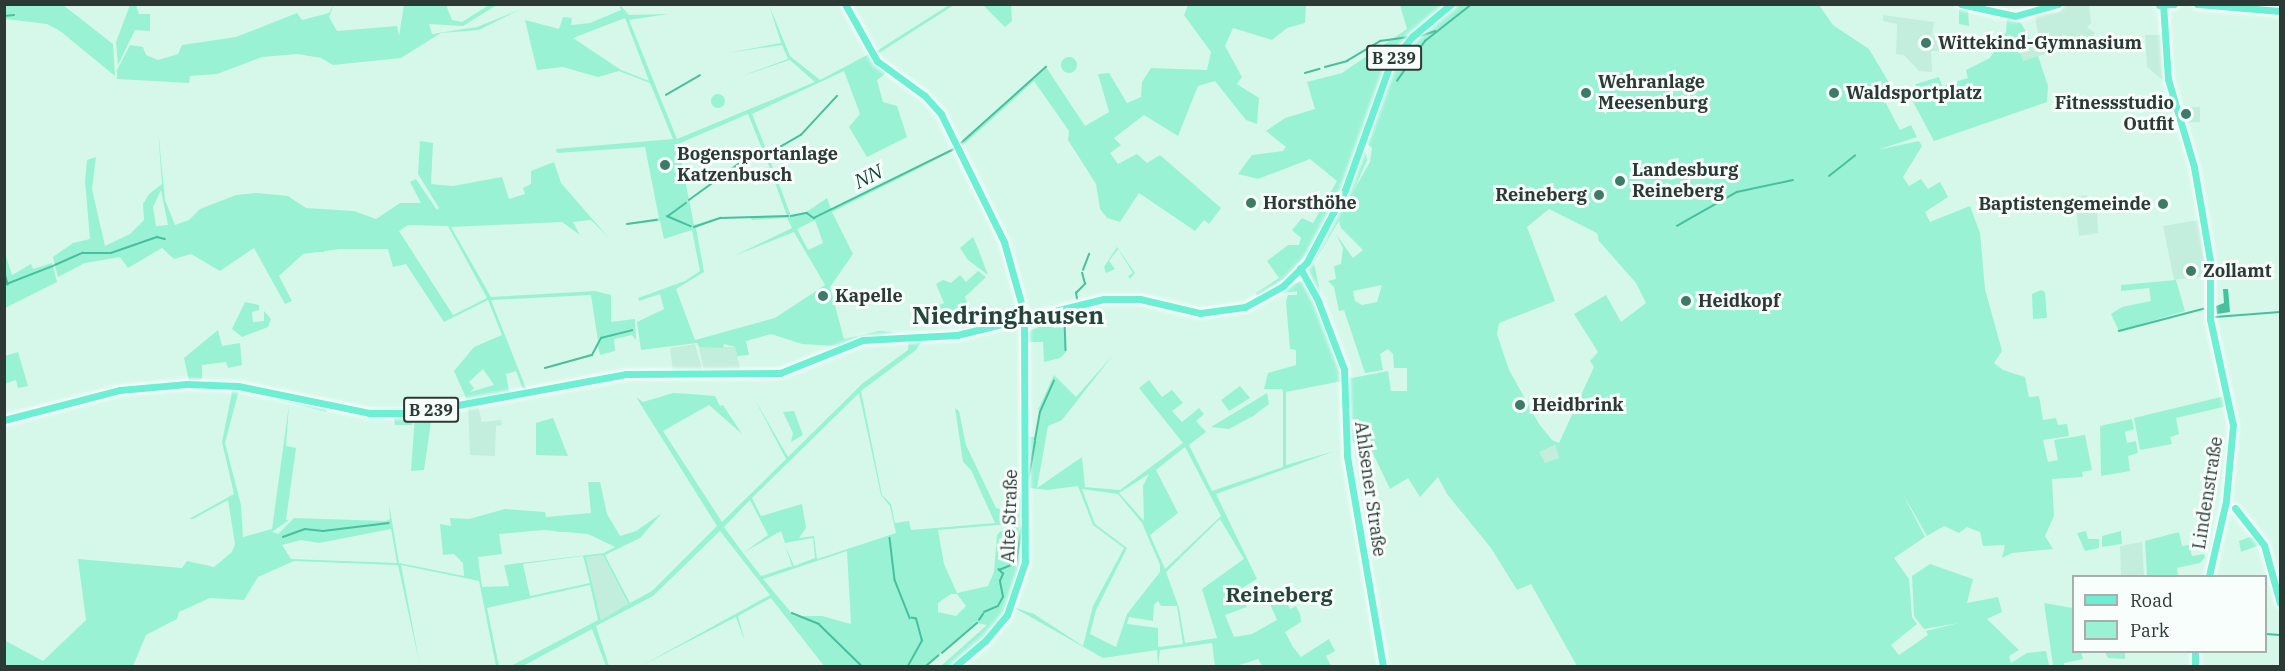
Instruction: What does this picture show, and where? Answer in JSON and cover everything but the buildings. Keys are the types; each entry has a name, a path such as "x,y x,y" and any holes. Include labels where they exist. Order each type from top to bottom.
{"main road":[{"name":"Alte Straße","path":"845,4 876,61 931,100 941,114 998,228 1019,293 1025,341 1027,534 1023,572 1007,615 985,641 955,666"},
{"name":"B 239","path":"1283,286 1307,261 1334,213 1390,64 1413,36 1451,4"},
{"path":"1961,4 2017,16 2058,4"},
{"path":"2161,5 2174,4"},
{"path":"2197,4 2280,11"},
{"name":"Lindenstraße","path":"2161,5 2170,90 2192,160 2208,251 2210,319 2233,431 2225,507 2209,575"},
{"name":"B 239","path":"1198,311 1257,299 1299,269 1318,241"},
{"name":"B 239","path":"4,420 120,390 177,384 238,386 369,413 414,413 626,374 771,374 799,367 863,340 950,335 1012,321 1023,322 1115,297 1140,298 1198,311 1245,307 1295,278 1307,280 1307,261"},
{"name":"Ahlsener Straße","path":"1299,269 1307,280 1344,369 1347,456 1383,666"},
{"path":"2225,507 2235,508 2267,551 2280,603"}],"shaded area":[{"path":"2063,5 2089,5 2091,23 2087,27 2095,33 2088,44 2066,41 2045,54 2023,61 2020,52 2039,41 2035,15 2060,12"},
{"name":"Wittekind-Gymnasium","path":"1883,15 1934,22 1932,36 1955,38 1955,52 1931,51 1932,72 1919,71 1904,55 1896,54 1897,24 1883,21"},
{"path":"2145,35 2161,35 2165,82 2147,67"},
{"path":"2177,107 2200,107 2200,122 2183,123"},
{"path":"2087,195 2088,206 2097,205 2098,233 2079,236 2075,197"},
{"path":"2199,220 2206,276 2174,280 2163,226"},
{"path":"2223,289 2228,289 2230,312 2217,314 2216,306 2224,303"},
{"path":"970,309 979,327 962,329 958,315"},
{"path":"695,344 703,372 673,372 670,348"},
{"path":"699,347 735,347 741,372 704,371"},
{"path":"477,403 482,422 501,420 502,425 496,426 495,456 470,455 468,405"},
{"path":"1555,445 1559,458 1545,464 1538,452"},
{"path":"2142,542 2144,575 2121,575 2120,546"},
{"path":"603,555 628,605 601,620 586,557"}],"green space":[{"path":"334,4 329,17 337,31 397,26 399,36 404,5 446,5 452,20 462,22 489,5 497,5 463,26 429,24 432,34 477,27 519,10 479,30 441,33 401,58 333,65 321,58 298,54 262,57 217,74 190,76 189,83 117,79 117,70 130,45 143,47 146,55 158,60 178,54 182,45 236,37 297,13 302,20 329,13"},
{"path":"619,4 629,15 668,14 629,20 677,139 815,82 790,60 739,77 788,59 782,45 727,53 781,43 769,5 790,56 820,80 869,54 888,72 877,80 883,102 897,106 907,137 867,157 849,127 860,114 844,71 752,114 768,154 794,141 768,155 791,216 805,213 827,198 831,209 942,157 832,212 853,254 830,287 844,339 879,331 894,332 836,346 802,344 771,334 746,341 749,355 737,356 735,347 724,344 723,348 699,347 697,343 641,350 637,322 664,309 660,294 639,301 638,298 685,281 700,271 692,230 664,239 660,221 626,225 659,218 645,147 557,153 556,149 673,139 650,83 619,71 598,77 563,67 537,70 525,20 559,29 563,17 572,18 571,25 590,23 621,10","holes":["625,18 649,81 621,70 573,38","748,114 764,154 751,155 709,184 751,156 765,155 787,216 750,217 752,220 787,218 792,228 734,256 794,232 825,285 775,318 695,340 676,289 704,272 696,228 721,217 694,225 678,144","815,220 823,243 808,250 797,229"]},
{"path":"4,5 63,5 113,44 115,76 60,31 47,24 5,19"},
{"path":"130,5 136,5 139,14 150,14 150,31 135,30 118,65 116,42"},
{"path":"949,5 954,5 876,55 875,52"},
{"path":"983,5 1011,5 1012,21 1005,27"},
{"path":"1188,5 1306,5 1305,23 1287,28 1272,40 1233,28 1225,46 1242,77 1237,84 1259,98 1257,124 1246,120 1215,81 1198,86 1178,136 1144,115 1114,138 1121,145 1110,153 1118,164 1137,154 1147,163 1160,155 1221,208 1209,224 1204,220 1195,231 1139,193 1120,222 1107,218 1100,209 1096,184 1068,140 1069,131 1034,81 962,146 960,143 1046,67 1085,126 1109,112 1098,74 1109,73 1127,103 1141,97 1142,82 1151,68 1207,70 1211,52 1184,15"},
{"path":"1400,5 1447,5 1411,34 1387,63 1351,169 1309,251 1285,278 1257,296 1256,293 1279,278 1267,261 1288,245 1299,245 1301,238 1292,230 1302,218 1313,223 1337,181 1310,159 1258,179 1238,174 1252,155 1283,151 1286,147 1266,131 1285,118 1315,109 1307,82 1342,73 1407,29"},
{"path":"1456,5 1819,5 1833,25 1869,49 1891,86 1880,92 1900,130 1911,125 1917,137 1877,150 1919,141 1922,146 1903,177 1909,186 1921,179 1928,189 1940,182 1948,197 1925,212 1930,222 1970,206 1980,233 1985,289 2002,351 1994,363 2003,370 2025,377 2029,397 2039,396 2043,420 2056,418 2058,425 2067,424 2069,436 2043,440 2048,462 2058,460 2054,440 2085,435 2092,470 2082,472 2083,477 2052,479 2054,516 2045,536 2053,549 2012,553 2002,558 2005,545 1983,546 1980,532 1967,527 1959,533 1944,526 1927,536 1903,494 1925,537 1894,558 1909,579 1912,617 1917,624 1891,645 1899,655 1928,635 1926,631 1959,623 1924,629 1914,616 1912,576 1930,564 1973,579 1967,603 1998,597 2002,612 1987,619 2019,650 2009,656 2011,663 2027,653 2046,651 2049,665 2053,665 2044,603 2072,608 2072,653 2081,653 2083,659 2064,663 2064,666 1577,666 1531,584 1517,590 1491,548 1447,494 1438,477 1420,497 1408,478 1390,489 1366,439 1349,444 1347,379 1388,371 1391,391 1407,391 1407,368 1394,368 1393,354 1388,349 1380,354 1383,370 1365,373 1344,310 1339,311 1334,287 1328,281 1336,279 1334,266 1341,264 1343,248 1336,234 1353,258 1363,250 1341,228 1339,221 1314,263 1322,302 1343,358 1307,267 1337,216 1365,150 1367,160 1354,190 1370,162 1372,148 1366,143 1381,90 1395,63 1411,42","holes":["1549,209 1597,233 1599,241 1636,283 1646,303 1621,322 1606,295 1574,314 1598,352 1590,361 1594,367 1559,443 1552,440 1539,424 1509,370 1497,334 1499,323 1555,301 1527,227","1382,285 1377,302 1362,305 1355,301 1353,291","1555,445 1559,458 1545,463 1539,452"]},
{"path":"1959,9 1968,9 1969,26 1959,24"},
{"path":"2007,19 2021,23 2033,45 2020,52 2023,61 2038,56 2048,86 2047,102 1934,141 1911,98 1916,84 1939,77 1942,86 1968,78 1966,70 1990,58 2006,32"},
{"path":"1069,57 1075,59 1077,65 1075,71 1069,73 1063,71 1061,65 1063,59"},
{"path":"718,94 723,96 725,101 723,106 718,108 713,106 711,101 713,96"},
{"path":"158,129 165,200 175,225 189,220 200,209 236,195 257,193 288,196 306,208 354,211 376,219 400,203 421,203 410,182 416,179 437,210 439,208 418,174 420,141 433,143 431,184 453,186 502,177 509,199 525,194 523,188 531,184 531,171 554,162 561,183 608,237 591,220 573,222 580,235 562,222 451,227 491,297 595,291 611,295 611,322 635,319 636,340 632,335 614,339 615,351 600,355 598,346 592,356 544,369 592,354 598,341 591,295 491,300 529,396 494,400 432,415 424,470 411,471 415,415 412,425 395,425 394,418 373,419 327,407 326,412 239,390 225,443 241,505 243,537 272,529 289,405 286,446 296,448 286,520 289,520 272,532 278,534 294,518 386,521 390,519 389,504 399,563 464,576 463,563 454,554 443,555 440,524 451,526 450,518 469,519 505,509 545,512 546,517 591,513 588,482 600,482 607,514 620,536 636,531 662,513 640,538 605,555 630,603 652,591 717,526 636,397 643,402 673,393 715,396 720,406 723,405 742,434 709,405 663,431 722,522 786,459 755,400 788,457 863,383 908,350 909,339 923,339 916,350 861,391 882,495 891,504 895,523 909,521 911,530 995,523 971,470 963,462 955,408 959,411 966,445 996,508 1010,512 1022,492 1023,549 1006,614 958,666 941,666 987,625 977,623 926,666 824,666 771,598 738,616 745,642 736,617 641,666 770,595 720,531 653,596 596,626 609,666 606,666 592,629 523,666 511,666 598,620 590,585 487,608 499,666 496,666 479,581 401,565 420,666 398,565 294,561 258,577 244,600 210,598 179,612 177,619 146,635 133,666 5,666 4,640 43,661 86,620 78,559 182,568 187,561 214,567 232,552 235,544 228,500 189,519 234,494 222,442 234,382 357,409 422,408 467,400 454,371 474,347 502,335 488,300 444,322 406,264 393,267 388,249 339,249 303,254 279,276 292,301 285,304 254,248 220,271 191,254 174,259 162,248 128,268 120,257 85,263 58,277 53,257 73,243 90,239 85,181 87,160 96,157 92,189 105,246 130,234 144,220 143,204 149,194 162,184","holes":["161,190 168,225 156,226 153,207","408,225 448,226 487,298 453,315 399,231","483,369 494,385 470,392 474,388 469,382","516,371 523,390 509,391 506,374","859,393 881,495 890,506 896,533 817,559 814,536 799,538 806,528 802,504 761,516 752,498","750,500 768,535 743,553 724,527","1011,524 1011,531 1001,531 997,535 994,572 988,586 957,593 944,564 938,530","391,529 397,563 291,559 282,545 301,540 319,543","544,530 588,534 615,547 604,553 504,565 509,586 482,587 478,557 502,554 499,534","781,531 785,543 813,538 815,558 794,566 785,545 792,566 761,576 743,553","847,551 851,624 822,616 794,616 763,579","603,555 628,604 601,620 586,557","583,556 590,583 530,596 523,564","951,594 957,594 966,606 956,616 938,612 938,603"]},
{"path":"973,237 988,275 968,260 960,248"},
{"path":"1117,247 1135,273 1130,279 1128,276 1133,273 1118,249 1109,261 1115,269 1106,273 1104,267"},
{"path":"5,253 12,275 31,264 33,269 52,263 57,282 5,308"},
{"path":"978,271 986,277 965,297 970,309 958,315 956,311 924,317 921,313 944,303 936,284 943,280 951,283 960,275 966,282"},
{"path":"1303,280 1338,355 1342,381 1286,392 1286,465 1335,451 1216,494 1257,579 1237,591 1247,607 1225,615 1234,637 1252,634 1277,620 1270,604 1283,595 1290,609 1296,606 1300,614 1301,622 1285,632 1293,647 1301,657 1329,639 1335,651 1326,656 1331,666 1262,666 1258,659 1236,666 1215,666 1212,643 1160,650 1158,666 1157,650 1103,658 1013,607 1034,614 1083,646 1093,606 1124,548 1093,525 1078,486 1047,490 1029,488 1032,460 1028,458 1028,437 1036,437 1041,411 1038,410 1054,375 1076,397 1113,355 1062,420 1048,426 1037,488 1082,457 1085,487 1120,490 1183,443 1139,388 1149,380 1162,397 1172,390 1183,403 1172,411 1182,422 1199,408 1204,414 1196,421 1206,432 1189,445 1212,491 1283,467 1283,392 1282,389 1264,389 1268,373 1296,365 1296,350 1290,349 1286,302 1288,295 1297,295 1297,291 1276,294","holes":["1185,447 1221,516 1165,569 1150,535 1178,513 1156,470","1149,474 1143,486 1144,521 1119,493","1082,489 1118,494 1142,523 1160,565 1160,572 1127,614 1116,647 1090,634 1096,610 1127,548 1095,524","1220,519 1244,559 1202,589 1217,638 1185,643 1179,608 1166,572","1158,601 1161,606 1177,606 1183,644 1158,647 1158,628 1127,624 1129,617 1153,621 1154,605"]},
{"path":"2176,280 2185,311 2119,331 2111,314 2122,307 2151,301 2149,288 2121,291 2121,285"},
{"path":"2041,290 2045,292 2047,318 2033,319 2032,294"},
{"path":"245,302 259,305 259,310 252,312 253,322 264,321 264,311 271,319 268,327 242,337 232,329"},
{"path":"1041,326 1065,328 1066,352 1060,358 1044,362 1043,342 1027,342 1027,332"},
{"path":"218,330 222,346 240,343 242,365 228,368 226,362 202,365 202,379 189,381 184,358"},
{"path":"18,352 28,386 18,388 16,380 4,384 5,356"},
{"path":"1240,386 1250,398 1229,411 1221,400"},
{"path":"1267,393 1269,404 1253,416 1229,429 1211,427"},
{"path":"2225,396 2227,406 2176,418 2179,434 2170,437 2172,444 2140,450 2134,418"},
{"path":"794,411 803,435 791,442 793,433 783,412"},
{"path":"553,418 568,456 536,455 536,423"},
{"path":"2132,419 2134,429 2125,432 2127,443 2136,441 2138,453 2128,456 2130,471 2101,476 2100,426"},
{"path":"2086,531 2088,539 2099,539 2099,548 2085,551 2077,533"},
{"path":"2121,531 2122,544 2102,547 2102,536"},
{"path":"2179,532 2182,546 2189,545 2192,556 2204,554 2205,557 2200,563 2177,568 2178,575 2147,575 2145,541"},
{"path":"2255,535 2262,544 2241,552 2239,541"},
{"path":"2106,653 2125,653 2125,659 2108,658"}],"waterway":[{"path":"1397,81 1425,41 1472,4"},
{"path":"4,16 14,15"},
{"path":"1417,37 1435,31"},
{"path":"1325,67 1347,61 1380,41 1407,37"},
{"name":"NN","path":"961,143 1046,67"},
{"path":"1305,73 1319,69"},
{"path":"666,95 700,75"},
{"name":"NN","path":"768,154 801,135 837,96"},
{"name":"NN","path":"791,216 807,213 814,218 956,148"},
{"name":"NN","path":"689,200 751,155 764,154"},
{"path":"1829,176 1855,156"},
{"path":"1677,226 1737,192 1793,180"},
{"name":"NN","path":"668,216 686,203"},
{"name":"NN","path":"667,216 691,226"},
{"name":"NN","path":"694,227 720,218 788,216"},
{"path":"627,224 657,220"},
{"path":"55,265 82,253 111,253 157,237 165,239"},
{"path":"1083,270 1089,254"},
{"path":"4,285 53,266"},
{"path":"4,270 8,284"},
{"path":"1077,299 1076,293 1085,284 1082,273"},
{"path":"2119,331 2203,309"},
{"path":"2215,317 2280,312"},
{"path":"1065,321 1066,350"},
{"path":"545,368 592,355 601,338 632,330"},
{"path":"1035,440 1040,412 1054,381"},
{"path":"1028,482 1035,442"},
{"path":"283,537 305,529 323,531 389,523"},
{"path":"984,612 998,606 1003,597 1000,581 1003,574 999,570 1016,563 1022,527"},
{"path":"890,538 895,580 910,618"},
{"path":"792,613 819,624 862,666"},
{"path":"979,620 983,614"},
{"path":"908,666 922,641 916,619 912,618"},
{"path":"942,653 977,623"},
{"path":"2267,634 2280,635"},
{"path":"926,666 938,656"}],"place":[{"name":"Wittekind-Gymnasium","path":"1926,43"},
{"name":"Wehranlage Meesenburg","path":"1586,93"},
{"name":"Waldsportplatz","path":"1834,93"},
{"name":"Fitnessstudio Outfit","path":"2186,114"},
{"name":"Bogensportanlage Katzenbusch","path":"665,165"},
{"name":"Landesburg Reineberg","path":"1620,181"},
{"name":"Reineberg","path":"1599,195"},
{"name":"Horsthöhe","path":"1251,203"},
{"name":"Baptistengemeinde","path":"2163,204"},
{"name":"Zollamt","path":"2191,271"},
{"name":"Kapelle","path":"823,296"},
{"name":"Heidkopf","path":"1686,301"},
{"name":"Heidbrink","path":"1520,405"}],"district":[{"name":"Niedringhausen","path":"1008,316"},
{"name":"Reineberg","path":"1279,594"}]}
